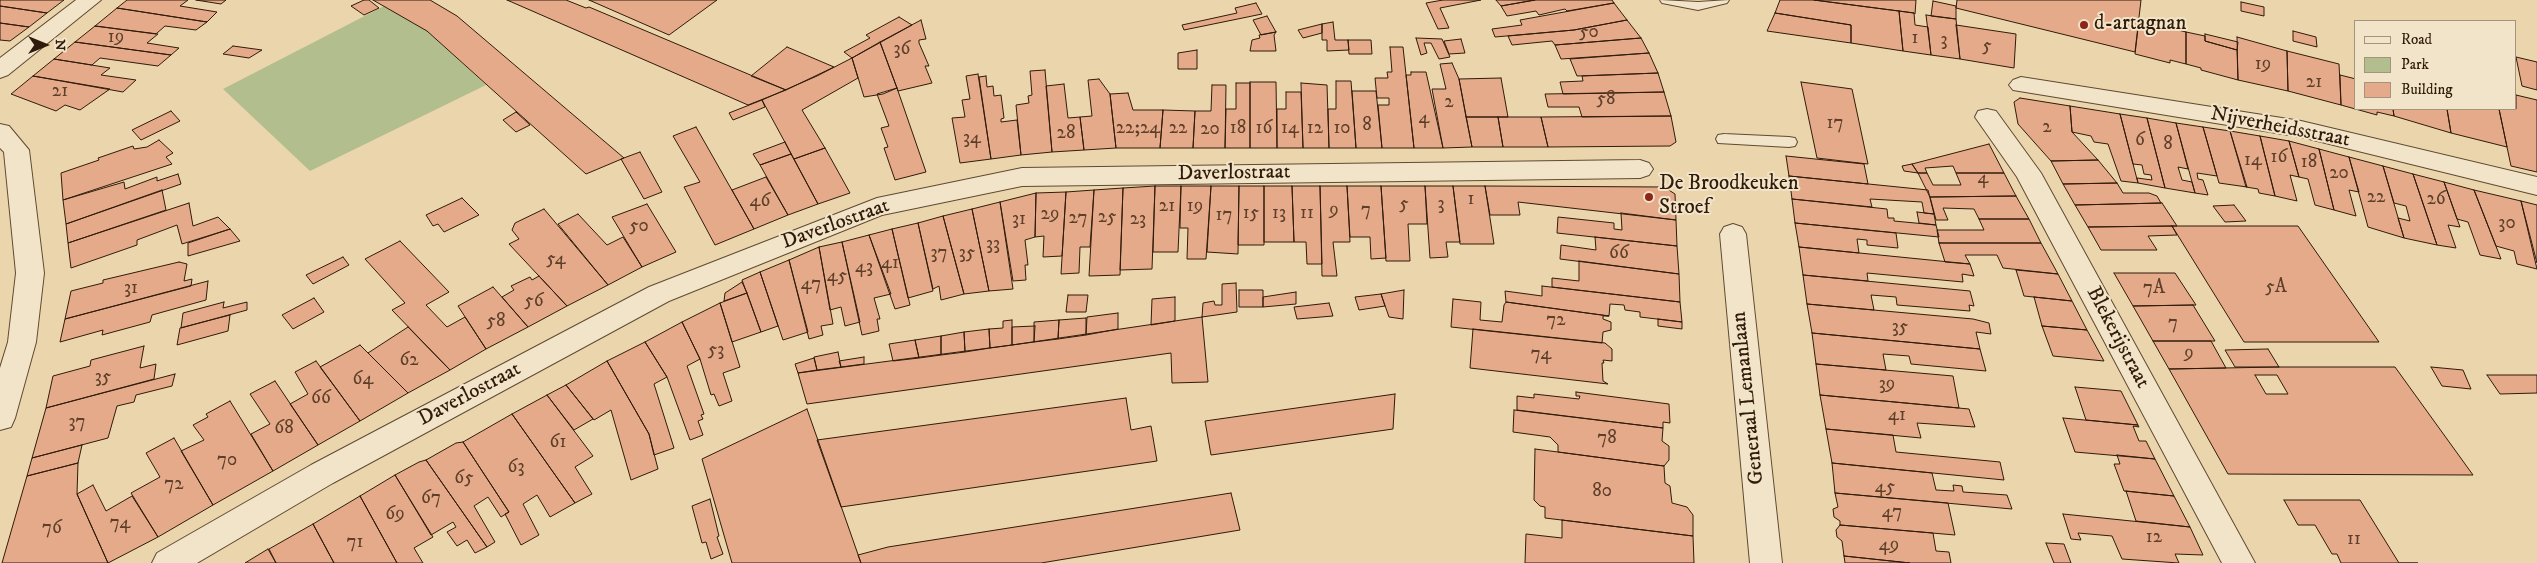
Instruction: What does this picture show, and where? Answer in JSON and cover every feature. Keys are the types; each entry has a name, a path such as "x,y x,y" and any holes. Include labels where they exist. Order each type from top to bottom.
{"street":[{"path":"0,70 90,0"},
{"name":"Nijverheidsstraat","path":"2020,85 2301,129 2537,186"},
{"name":"Blekerijstraat","path":"1987,117 2028,174 2239,563"},
{"path":"0,132 16,150 30,272 22,342 0,418"},
{"name":"Daverlostraat","path":"168,563 322,474 658,294 877,206 1022,177 1640,170"},
{"name":"Generaal Lemanlaan","path":"1733,234 1766,563"}],"lane":[{"path":"1667,0 1698,6 1722,0"},
{"path":"1724,139 1789,142"}],"green space":[{"path":"384,6 427,31 486,85 310,171 223,89"}],"building":[{"path":"0,0 64,0 47,13 0,6"},
{"path":"127,0 188,0 180,6 217,12 207,22 117,8"},
{"path":"196,0 226,0 221,4"},
{"path":"364,0 369,0 379,8 364,15 351,6"},
{"path":"373,0 430,0 457,16 624,158 586,174 427,31"},
{"path":"507,0 566,0 586,8 589,7 786,90 748,105"},
{"path":"589,0 717,0 669,35"},
{"path":"1443,0 1481,0 1440,8 1449,28 1438,29 1426,3"},
{"path":"1496,0 1535,0 1501,6"},
{"path":"1535,0 1612,0 1614,3 1567,11 1565,9 1539,15 1536,11 1507,16 1501,6"},
{"path":"1780,0 1814,0 1899,11 1903,51 1851,43 1851,25 1775,13"},
{"path":"1814,0 1916,0 1915,14"},
{"name":"d-artagnan","path":"1957,0 2141,0 2135,52 1956,8"},
{"path":"1933,1 1956,6 1956,19 1931,16"},
{"path":"2241,2 2264,7 2264,16 2241,11"},
{"path":"1256,3 1262,14 1184,30 1182,25 1237,13 1235,8"},
{"path":"1614,3 1627,20 1574,30 1495,37 1492,29 1522,25 1520,20"},
{"path":"0,6 47,13 29,27 0,23"},
{"path":"117,8 207,22 196,30 165,26 156,34 95,26"},
{"path":"1899,11 1914,13 1915,25 1928,27 1931,55 1903,51"},
{"path":"1775,13 1851,25 1851,43 1767,31"},
{"path":"1926,15 1956,19 1960,59 1931,55"},
{"path":"1267,16 1276,32 1261,35 1253,20"},
{"path":"899,17 912,25 852,58 844,52 870,38 866,35"},
{"path":"921,20 926,39 919,40 919,43 929,66 925,66 932,83 898,91 880,42"},
{"path":"1627,20 1641,38 1555,45 1552,41 1512,45 1508,36 1574,30"},
{"path":"2139,20 2186,32 2186,64 2170,60 2170,63 2135,54"},
{"path":"1333,22 1335,40 1348,40 1349,50 1327,51 1327,40 1322,40 1322,24"},
{"path":"0,23 29,27 10,41 0,40"},
{"path":"1322,24 1322,33 1303,38 1298,30"},
{"path":"1956,25 2016,34 2014,68 1960,59"},
{"path":"95,26 158,34 147,43 179,48 171,55 75,42"},
{"path":"2293,31 2316,37 2317,47 2293,41"},
{"path":"1276,32 1274,35 1276,51 1250,51 1252,40 1260,38 1259,35"},
{"path":"2186,32 2205,36 2205,41 2237,50 2238,80 2186,64"},
{"path":"2205,34 2238,42 2237,50 2205,41"},
{"path":"2237,37 2287,51 2288,91 2238,80"},
{"path":"1416,38 1442,39 1450,57 1439,59 1431,43 1424,43 1427,53 1421,55"},
{"path":"1641,38 1649,53 1561,59 1555,45"},
{"path":"1461,39 1465,53 1449,54 1444,41"},
{"path":"1348,40 1371,40 1372,54 1349,54"},
{"path":"75,42 171,55 158,66 100,58 92,65 54,59"},
{"path":"880,42 897,88 883,94 864,97 852,58"},
{"path":"233,46 262,50 249,58 223,54"},
{"path":"787,47 834,67 786,90 751,76"},
{"path":"1390,47 1403,47 1414,148 1382,148 1378,105 1389,105 1389,98 1377,98 1375,78 1388,78 1387,72 1392,72"},
{"path":"1197,50 1197,69 1178,69 1178,53"},
{"path":"2287,51 2339,64 2341,105 2288,91"},
{"path":"1649,53 1658,73 1577,76 1570,59"},
{"path":"2517,57 2537,62 2537,90 2522,86"},
{"path":"852,58 858,78 802,110 825,148 794,159 762,100 817,76"},
{"path":"54,59 110,68 101,75 136,80 123,92 33,76"},
{"path":"1452,63 1459,79 1472,147 1443,148 1432,89 1446,89 1440,64"},
{"path":"1045,70 1052,152 1021,155 1016,105 1029,103 1028,96 1032,95 1030,71"},
{"path":"1411,72 1426,72 1443,148 1414,148 1406,75 1411,75"},
{"path":"1658,73 1664,92 1563,94 1560,82 1583,81 1582,76"},
{"path":"978,74 991,159 960,163 952,118 965,117 962,100 970,99 966,76"},
{"path":"2340,75 2354,78 2354,109 2341,105"},
{"path":"33,76 110,89 80,110 65,105 56,111 11,94"},
{"path":"986,76 987,87 993,86 994,96 1001,95 1004,118 1001,119 1001,122 1017,120 1021,155 991,159 979,77"},
{"path":"1501,78 1508,117 1466,117 1459,79"},
{"path":"1099,79 1110,94 1116,148 1084,150 1080,117 1092,116 1088,80"},
{"path":"1336,81 1351,81 1356,148 1329,148 1328,109 1336,109"},
{"path":"1250,82 1276,82 1277,148 1250,148"},
{"path":"1801,82 1852,89 1868,164 1817,158"},
{"path":"1236,83 1250,83 1250,148 1225,148 1226,109 1236,109"},
{"path":"1301,83 1327,85 1329,148 1303,148"},
{"path":"1064,84 1068,118 1080,117 1084,150 1052,152 1046,86"},
{"path":"1212,85 1226,85 1225,148 1193,148 1195,111 1211,111"},
{"path":"897,88 926,172 895,180 884,148 888,147 881,128 889,126 877,94"},
{"path":"1352,91 1376,91 1382,148 1356,148"},
{"path":"1286,92 1301,92 1303,148 1277,148 1277,109 1286,109"},
{"path":"1664,92 1671,116 1582,117 1579,107 1548,107 1545,94"},
{"path":"1128,93 1133,110 1163,110 1160,148 1116,148 1110,94"},
{"path":"2517,95 2537,100 2537,172 2511,166 2499,110 2517,110"},
{"path":"2020,98 2070,106 2072,132 2098,160 2051,161 2018,124 2014,102"},
{"path":"762,100 765,107 733,120 729,113"},
{"path":"2070,106 2120,114 2138,183 2121,181 2108,144 2094,142 2091,136 2072,132"},
{"path":"1163,110 1195,111 1193,148 1160,148"},
{"path":"2359,110 2393,110 2394,116 2377,112 2377,115"},
{"path":"2393,110 2447,110 2451,133 2394,116"},
{"path":"2447,110 2499,110 2507,147 2451,133"},
{"path":"171,111 180,121 141,140 132,130"},
{"path":"516,112 530,125 516,132 503,120"},
{"path":"2120,114 2147,118 2165,188 2138,183 2137,178 2152,180 2151,175 2144,174 2142,165 2133,164"},
{"path":"1671,116 1676,142 1670,146 1548,147 1541,117"},
{"path":"1466,117 1498,117 1503,147 1472,147"},
{"path":"1498,117 1541,117 1548,147 1503,147"},
{"path":"2147,118 2176,123 2188,169 2178,167 2182,180 2192,182 2195,193 2165,188"},
{"path":"2176,123 2203,127 2217,176 2197,173 2198,179 2203,180 2208,195 2195,193"},
{"path":"696,127 754,229 715,245 684,187 700,182 673,136"},
{"path":"2203,127 2230,131 2247,187 2219,183"},
{"path":"2230,131 2260,136 2275,196 2259,193 2258,189 2246,187"},
{"path":"2260,136 2289,141 2299,177 2290,175 2297,201 2275,196"},
{"path":"159,140 173,153 166,157 172,164 63,200 61,173 133,146 134,149 147,147"},
{"path":"2289,141 2319,149 2334,210 2315,205 2308,179 2299,177"},
{"path":"785,142 791,154 760,165 753,154"},
{"path":"1989,144 2004,173 1956,173 1953,166 1925,168 1927,173 1918,173 1912,164"},
{"path":"825,148 850,193 818,204 794,159"},
{"path":"2319,149 2349,157 2359,192 2349,190 2356,216 2334,210"},
{"path":"640,152 662,192 644,199 621,159"},
{"path":"791,154 818,204 788,215 760,165"},
{"path":"1786,156 1864,164 1868,184 1789,176"},
{"path":"2349,157 2383,166 2404,238 2368,227"},
{"path":"2098,160 2117,183 2063,184 2051,161"},
{"path":"1912,164 1918,173 1904,171 1902,166"},
{"path":"2383,166 2413,174 2437,245 2404,238 2398,218 2410,221 2406,206 2394,203"},
{"path":"1918,173 1927,173 1933,185 1961,185 1956,173 2004,173 2016,196 1930,197"},
{"path":"178,174 181,184 66,224 63,200 124,182 125,189 157,177 157,181"},
{"path":"2413,174 2444,182 2460,227 2448,225 2456,248 2437,245"},
{"path":"1789,176 1928,190 1934,214 1924,213 1922,202 1870,199 1872,207 1792,199"},
{"path":"766,177 788,215 754,229 732,190"},
{"path":"2444,182 2474,190 2501,259 2480,255 2468,222 2457,219"},
{"path":"2117,183 2123,193 2149,193 2157,196 2161,203 2075,205 2063,184"},
{"path":"1155,186 1152,269 1120,270 1123,188"},
{"path":"1155,186 1181,186 1178,252 1153,252"},
{"path":"1181,186 1211,186 1206,259 1187,259 1188,228 1180,228"},
{"path":"1211,186 1239,186 1238,254 1207,252"},
{"path":"1239,186 1264,186 1264,245 1238,245"},
{"path":"1264,186 1292,186 1294,242 1264,242"},
{"path":"1292,186 1320,186 1322,264 1307,264 1306,242 1294,242"},
{"path":"1320,186 1347,186 1350,242 1333,242 1337,276 1322,276"},
{"path":"1347,186 1381,186 1386,258 1371,259 1370,237 1350,237"},
{"path":"1381,186 1425,186 1427,224 1408,224 1410,261 1386,261"},
{"path":"1425,186 1453,186 1460,242 1446,242 1448,257 1430,258"},
{"path":"1453,186 1485,186 1494,244 1460,244"},
{"path":"1485,186 1664,187 1675,194 1676,220 1518,202 1520,215 1490,215"},
{"path":"1123,188 1120,275 1089,276 1094,190"},
{"path":"162,190 166,210 68,243 66,224"},
{"path":"1094,190 1090,247 1080,247 1079,273 1061,274 1066,192"},
{"path":"2474,190 2521,201 2537,269 2517,264 2514,251 2496,246"},
{"path":"1066,192 1062,256 1043,257 1044,236 1035,237 1036,193"},
{"path":"1036,193 1035,237 1025,240 1028,265 1025,265 1026,280 1013,281 1000,202"},
{"path":"2016,196 2029,219 1979,219 1974,209 1943,208 1948,220 1936,220 1930,197"},
{"path":"462,198 479,215 444,232 438,224 433,226 426,215"},
{"path":"1792,199 1887,209 1888,218 1894,218 1894,221 1936,225 1939,237 1795,223"},
{"path":"2521,201 2537,205 2537,263"},
{"path":"1000,202 1013,289 989,291 972,209"},
{"path":"189,203 193,226 218,217 230,229 182,244 177,225 137,240 137,245 71,268 68,243"},
{"path":"2162,203 2177,226 2088,227 2075,205"},
{"path":"647,204 676,252 642,267 612,217"},
{"path":"2234,205 2246,221 2225,222 2213,206"},
{"path":"544,209 608,285 567,306 509,244 519,239 512,230 515,223"},
{"path":"972,209 989,291 964,294 943,216"},
{"path":"1917,212 1934,214 1936,225 1919,223"},
{"path":"1621,213 1676,220 1677,246 1557,233 1558,217 1614,223 1614,229 1622,230"},
{"path":"578,214 607,245 623,237 642,267 608,285 558,224"},
{"path":"943,216 964,294 941,300 939,286 933,289 918,223"},
{"path":"1979,219 2029,219 2041,243 1939,243 1937,230 1984,230"},
{"path":"918,223 933,291 908,298 892,229"},
{"path":"1795,223 1896,233 1898,248 1867,245 1867,240 1857,239 1859,253 1799,247"},
{"path":"2172,226 2298,226 2379,342 2244,342"},
{"path":"2172,226 2177,235 2148,236 2157,250 2101,250 2088,227"},
{"path":"230,229 240,241 188,256 188,243"},
{"path":"892,229 910,305 895,309 869,235"},
{"path":"869,235 891,294 874,298 880,319 877,319 879,331 862,335 842,242"},
{"path":"1595,237 1677,246 1679,274 1560,259 1561,245 1596,250"},
{"path":"400,241 449,292 426,305 447,327 465,317 486,349 450,370 392,310 405,303 365,259"},
{"path":"842,242 860,322 845,326 841,307 830,310 819,247"},
{"path":"1939,243 2041,243 2058,274 2003,268 1997,255 1965,255 1970,264 1945,262"},
{"path":"819,247 833,324 821,326 823,335 809,339 789,260"},
{"path":"1799,247 1970,264 1974,276 1962,274 1963,282 1867,273 1868,281 1803,275"},
{"path":"343,257 349,265 313,284 306,275"},
{"path":"789,260 808,332 783,340 760,272"},
{"path":"1579,261 1679,274 1680,302 1552,287 1552,278 1579,281"},
{"path":"179,262 187,264 184,281 192,279 191,286 65,319 71,291 103,283 103,280"},
{"path":"2016,270 2058,274 2072,301 2024,296"},
{"path":"760,272 778,326 761,332 742,280"},
{"path":"2114,273 2175,273 2196,305 2133,306"},
{"path":"1803,275 1970,291 1974,306 1969,305 1970,311 1897,305 1896,297 1871,295 1874,310 1807,304"},
{"path":"539,276 567,306 528,327 502,297 514,290 511,286 530,277 532,280"},
{"path":"208,281 206,300 152,315 150,322 102,335 103,330 60,342 65,319"},
{"path":"742,282 747,293 724,301 725,293"},
{"path":"1236,283 1237,312 1202,317 1203,303 1214,301 1215,305 1222,305 1222,284"},
{"path":"1542,286 1680,302 1682,322 1640,317 1640,312 1625,310 1624,305 1610,304 1609,316 1506,302 1505,291 1542,296"},
{"path":"493,287 528,327 486,349 458,306"},
{"path":"1239,290 1263,290 1263,307 1239,307"},
{"path":"1404,290 1403,319 1389,317 1381,294"},
{"path":"1296,292 1296,304 1263,307 1263,297"},
{"path":"747,293 761,332 732,342 720,303"},
{"path":"1381,294 1385,306 1359,310 1355,297"},
{"path":"1068,295 1088,295 1086,312 1066,312"},
{"path":"1175,297 1175,321 1151,325 1152,299"},
{"path":"2034,297 2072,301 2087,330 2042,326"},
{"path":"314,298 324,312 293,329 282,315"},
{"path":"1453,299 1481,302 1480,320 1502,322 1506,302 1609,316 1603,316 1603,319 1611,322 1611,330 1603,332 1602,343 1451,327"},
{"path":"224,302 223,308 247,302 247,310 181,328 183,313"},
{"path":"720,303 740,367 723,373 732,401 719,406 714,394 711,395 700,359 682,322"},
{"path":"1329,303 1333,316 1297,319 1294,307"},
{"path":"1807,304 1973,319 1989,323 1991,334 1976,332 1980,349 1812,333"},
{"path":"2193,305 2215,341 2153,341 2133,306"},
{"path":"1118,313 1118,329 1086,335 1087,317"},
{"path":"230,315 228,331 177,345 180,328"},
{"path":"1202,317 1208,382 1172,383 1171,353 807,404 798,373 1012,345"},
{"path":"1086,318 1086,335 1058,339 1059,320"},
{"path":"1658,319 1682,322 1682,329 1658,326"},
{"path":"1012,320 1012,345 990,348 989,329 1003,328 1003,321"},
{"path":"1059,320 1058,339 1034,342 1034,322"},
{"path":"682,322 700,359 687,366 704,414 701,415 703,419 698,421 703,435 690,440 667,377 645,342"},
{"path":"1035,326 1034,342 1012,345 1012,327"},
{"path":"2042,326 2087,330 2104,361 2053,356"},
{"path":"408,327 450,370 408,393 368,353"},
{"path":"989,329 990,348 965,352 964,332"},
{"path":"1473,329 1605,343 1612,349 1612,361 1603,360 1604,363 1602,363 1603,381 1608,384 1470,368"},
{"path":"964,332 965,352 941,355 941,336"},
{"path":"1812,333 1980,349 1986,371 1911,364 1909,356 1883,354 1886,370 1816,364"},
{"path":"941,336 941,355 919,358 915,340"},
{"path":"915,340 919,358 893,361 889,344"},
{"path":"2153,341 2211,341 2226,368 2169,369"},
{"path":"645,342 667,377 654,384 674,448 654,455 649,434 607,361"},
{"path":"360,345 408,393 360,421 320,367"},
{"path":"144,346 140,368 156,364 154,379 46,408 53,376 90,366 91,360"},
{"path":"2268,349 2279,367 2235,367 2225,350"},
{"path":"838,352 841,367 817,370 814,357"},
{"path":"864,357 864,364 841,367 839,361"},
{"path":"814,358 817,370 798,373 795,364"},
{"path":"316,361 360,421 318,445 290,404 308,394 295,372"},
{"path":"607,361 649,434 658,469 631,480 611,410 594,420 566,385"},
{"path":"1816,364 1953,376 1959,408 1820,395"},
{"path":"2395,367 2473,475 2228,474 2169,369","holes":["2255,375 2277,375 2288,394 2266,394"]},
{"path":"2431,367 2463,370 2471,389 2442,386"},
{"path":"175,374 172,386 136,395 134,402 117,406 108,438 32,458 46,408"},
{"path":"2487,375 2537,375 2537,393 2500,394"},
{"path":"275,381 318,445 273,471 251,434 270,424 250,394"},
{"path":"566,385 593,419 574,430 547,395"},
{"path":"2075,387 2121,391 2138,425 2086,420"},
{"path":"1576,392 1669,404 1670,423 1663,422 1663,428 1517,410 1517,396 1534,398 1534,394 1579,399 1580,396 1576,396"},
{"path":"1395,394 1393,429 1211,455 1205,421"},
{"path":"547,395 593,456 575,467 592,494 575,503 512,414"},
{"path":"1820,395 1969,409 1975,427 1917,423 1921,438 1826,429"},
{"path":"1126,398 1131,430 1151,426 1157,461 841,507 817,440"},
{"path":"230,401 273,471 213,505 181,451 204,440 193,425 208,417 206,414"},
{"path":"807,409 861,563 732,563 702,459"},
{"path":"1514,410 1663,428 1662,441 1669,446 1669,460 1664,466 1558,452 1558,445 1550,437 1513,432"},
{"path":"512,414 575,503 550,517 537,495 523,504 539,535 521,545 505,514 509,512 463,442"},
{"path":"2063,418 2138,425 2139,427 2133,426 2139,441 2146,441 2155,459 2075,452"},
{"path":"1826,429 1893,435 1896,452 2000,462 2004,480 1832,463"},
{"path":"174,438 213,505 158,537 131,493 160,477 146,453"},
{"path":"463,442 509,512 501,517 488,497 474,506 495,542 487,547 426,460 456,443"},
{"path":"82,445 78,463 27,476 32,458"},
{"path":"1535,449 1664,466 1665,483 1670,486 1672,503 1687,507 1693,515 1693,536 1545,518 1545,507 1540,506 1534,500"},
{"path":"2117,455 2155,459 2174,496 2124,491 2114,464 2120,464"},
{"path":"426,460 487,547 475,553 467,540 457,546 447,532 456,527 453,522 431,535 395,475"},
{"path":"78,463 77,494 108,563 2,563 27,476"},
{"path":"1832,463 1932,473 1936,490 1954,491 1953,485 1962,486 1963,492 2007,495 2012,509 1835,493"},
{"path":"395,475 433,537 414,548 423,563 397,563 360,496"},
{"path":"93,485 106,511 132,496 158,537 108,563 77,494"},
{"path":"2126,491 2174,496 2190,527 2136,521"},
{"path":"1231,493 1240,530 1041,563 861,563 858,555 888,547"},
{"path":"1835,493 1948,503 1955,535 1840,525 1840,521 1834,517 1833,509 1838,507"},
{"path":"360,496 397,563 334,563 313,524"},
{"path":"710,499 719,536 717,537 723,554 711,559 706,542 702,543 692,506"},
{"path":"2284,500 2360,500 2399,563 2341,563 2337,554 2332,554 2315,525 2298,525"},
{"path":"2063,514 2190,527 2203,555 2175,554 2179,563 2122,559 2112,536 2078,533 2081,540 2071,539"},
{"path":"1562,520 1693,536 1694,563 1525,563 1526,534 1562,538"},
{"path":"313,524 334,563 276,563 269,549"},
{"path":"1840,525 1933,533 1936,551 1949,552 1951,563 1910,563 1844,556 1842,541 1837,537 1836,530"},
{"path":"2046,543 2064,544 2071,563 2054,563"},
{"path":"268,549 276,563 245,563"},
{"path":"1844,556 1910,563 1845,563"}],"place":[{"name":"d-artagnan","path":"2084,25"},
{"name":"De Broodkeuken Stroef","path":"1649,197"}]}
